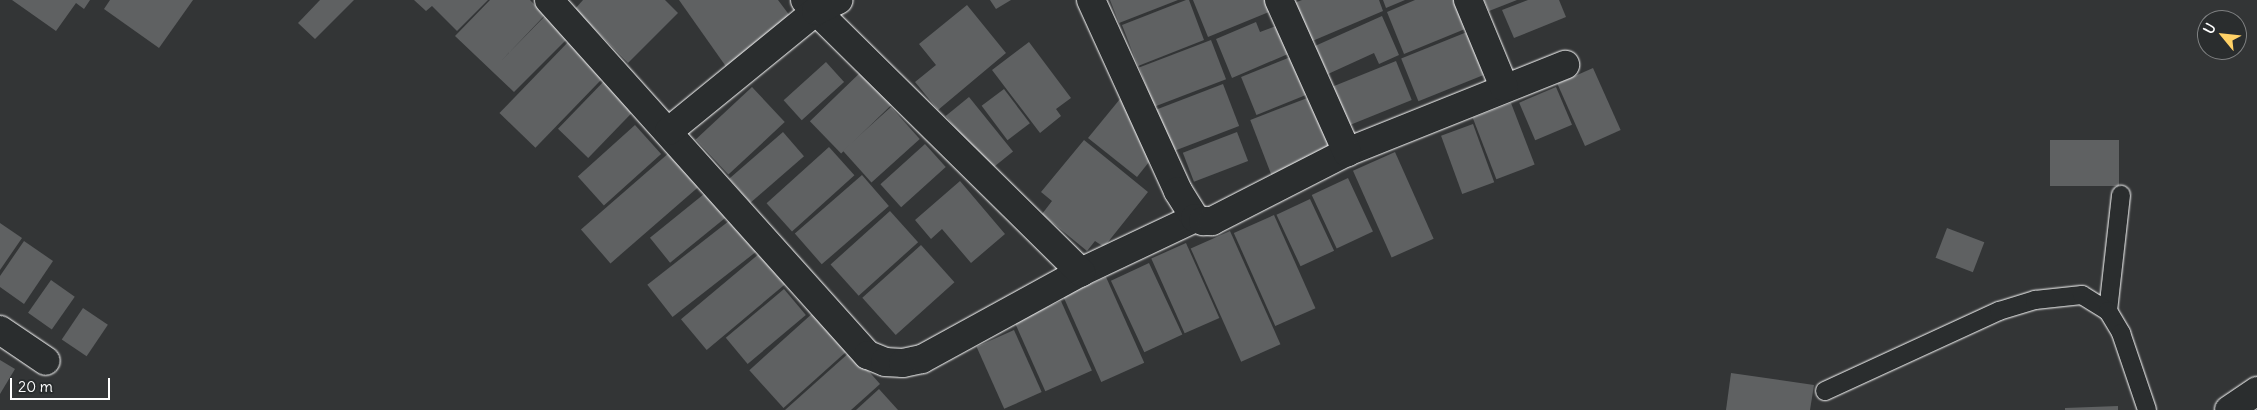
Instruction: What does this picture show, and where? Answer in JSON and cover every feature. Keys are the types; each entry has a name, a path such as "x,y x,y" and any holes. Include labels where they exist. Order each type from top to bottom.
{"street":[{"path":"549,0 669,131 868,355 885,362 903,363 922,359 1081,272 1195,218 1212,220 1347,152 1504,87 1565,65"},
{"path":"1091,0 1178,191 1195,218"},
{"path":"1279,0 1347,152"},
{"path":"1468,0 1504,87"},
{"path":"669,131 820,4 1081,272"},
{"path":"0,330 46,361"},
{"path":"2229,410 2257,391"}],"lane":[{"path":"2108,310 2121,195"},
{"path":"1825,391 1998,311 2035,300 2082,295 2108,310 2121,333 2147,410"}],"building":[{"path":"12,0 90,0 84,9 76,3 56,31"},
{"path":"110,0 193,0 159,48 104,9"},
{"path":"320,0 354,0 315,39 298,23"},
{"path":"414,0 488,0 457,31 432,6 426,11"},
{"path":"490,0 530,0 545,15 501,61 545,16 568,38 514,92 455,36"},
{"path":"583,0 665,0 678,13 628,63 575,9"},
{"path":"679,0 778,0 793,20 727,68"},
{"path":"990,0 1011,0 996,9"},
{"path":"1110,0 1178,0 1119,23"},
{"path":"1189,0 1204,40 1138,66 1122,25"},
{"path":"1193,0 1272,0 1276,9 1208,37"},
{"path":"1302,0 1379,0 1383,11 1310,42 1294,3"},
{"path":"1383,0 1405,0 1386,8"},
{"path":"1415,0 1454,0 1465,29 1404,54 1387,12"},
{"path":"1484,0 1517,0 1489,11"},
{"path":"1528,0 1559,0 1566,17 1514,38 1502,10"},
{"path":"967,5 1006,53 938,110 915,82 936,65 919,44"},
{"path":"1382,16 1399,55 1379,64 1374,53 1328,74 1315,46"},
{"path":"1256,22 1260,32 1284,23 1295,51 1232,78 1216,39"},
{"path":"1467,32 1484,75 1418,101 1401,59"},
{"path":"571,39 607,74 535,148 499,113"},
{"path":"1211,40 1226,79 1154,107 1139,68"},
{"path":"1029,42 1071,98 1056,109 1061,116 1040,133 992,70"},
{"path":"1293,56 1308,94 1256,115 1241,77"},
{"path":"1396,61 1412,100 1349,125 1333,86"},
{"path":"826,62 844,82 802,120 784,100"},
{"path":"866,67 897,99 841,154 810,121"},
{"path":"1593,68 1621,130 1585,146 1557,84"},
{"path":"608,77 638,106 588,158 558,129"},
{"path":"1223,84 1239,126 1170,153 1154,111"},
{"path":"752,87 785,122 728,175 696,140"},
{"path":"1556,87 1572,125 1535,140 1519,103"},
{"path":"1129,88 1157,152 1137,177 1088,138"},
{"path":"1004,89 1030,123 1008,140 982,106"},
{"path":"969,97 1013,151 990,170 946,116"},
{"path":"1310,97 1333,156 1273,179 1250,120"},
{"path":"1511,103 1535,165 1496,179 1473,118"},
{"path":"891,107 920,139 871,182 843,150"},
{"path":"1473,124 1494,182 1462,194 1441,136"},
{"path":"635,125 661,154 604,206 578,177"},
{"path":"783,132 804,156 750,203 729,179"},
{"path":"1237,132 1248,161 1194,182 1183,153"},
{"path":"1084,140 1148,192 1104,247 1095,241 1087,251 1042,214 1052,201 1041,192"},
{"path":"2050,140 2119,140 2119,186 2050,186"},
{"path":"925,144 946,167 901,207 880,184"},
{"path":"829,147 854,175 792,231 767,203"},
{"path":"670,152 700,186 610,263 581,229"},
{"path":"1395,152 1434,239 1392,257 1353,171"},
{"path":"862,175 889,206 822,264 795,233"},
{"path":"1348,178 1373,231 1337,248 1312,195"},
{"path":"960,181 1005,234 971,263 942,229 931,239 915,220"},
{"path":"709,190 729,215 670,263 650,238"},
{"path":"1310,199 1334,251 1301,266 1276,215"},
{"path":"890,211 918,242 859,296 831,265"},
{"path":"1274,215 1315,308 1275,326 1234,233"},
{"path":"734,217 759,249 673,317 647,285"},
{"path":"0,223 22,238 0,270"},
{"path":"1947,228 1984,242 1973,272 1936,258"},
{"path":"1230,231 1280,344 1241,362 1191,248"},
{"path":"24,241 53,261 24,304 0,287 0,276"},
{"path":"1186,243 1219,318 1185,333 1151,258"},
{"path":"921,245 954,282 896,335 862,298"},
{"path":"766,248 792,279 707,350 681,319"},
{"path":"1149,263 1182,335 1144,352 1111,281"},
{"path":"1106,277 1144,363 1101,382 1063,296"},
{"path":"51,280 75,297 52,329 28,313"},
{"path":"784,289 806,315 748,364 726,338"},
{"path":"1061,301 1092,370 1045,391 1014,322"},
{"path":"83,308 108,325 87,356 62,340"},
{"path":"814,312 848,350 783,408 749,370"},
{"path":"1014,330 1042,392 1004,409 977,347"},
{"path":"851,351 880,384 851,410 785,410"},
{"path":"0,360 15,369 0,394"},
{"path":"1731,373 1814,385 1810,410 1726,410"},
{"path":"879,389 898,410 856,410"},
{"path":"2118,406 2118,410 2065,410 2065,408"}]}
